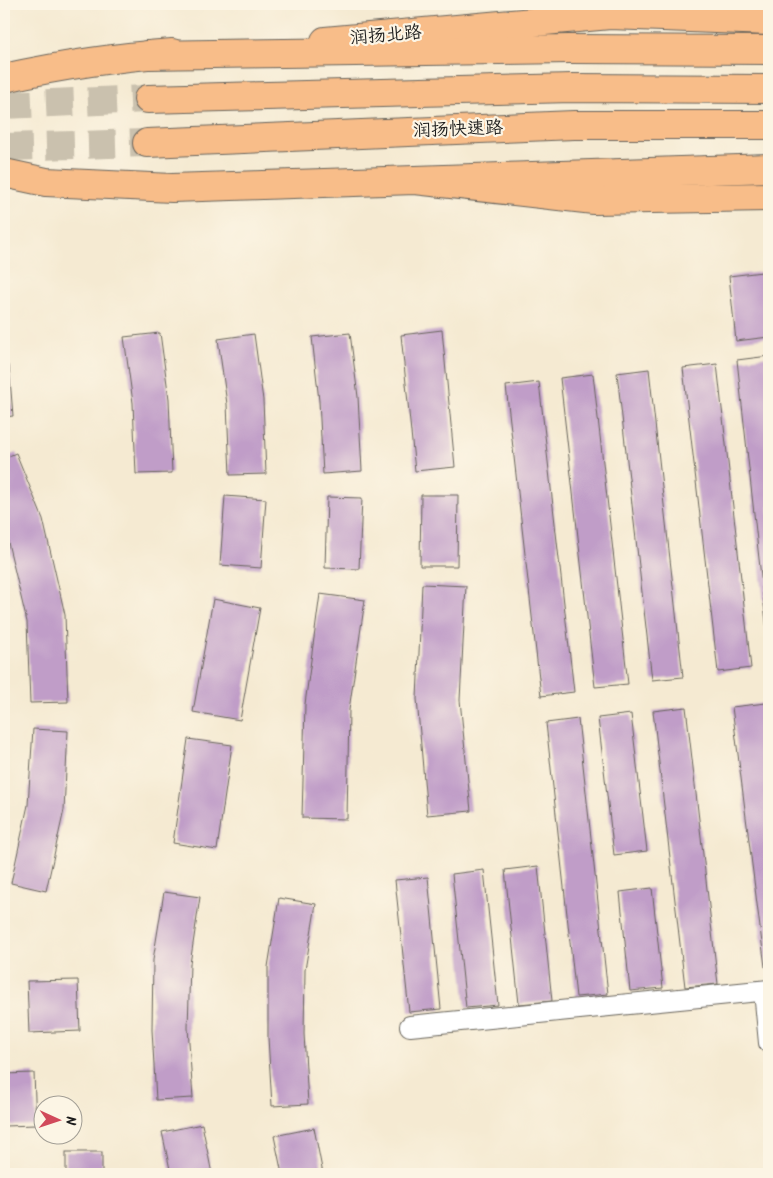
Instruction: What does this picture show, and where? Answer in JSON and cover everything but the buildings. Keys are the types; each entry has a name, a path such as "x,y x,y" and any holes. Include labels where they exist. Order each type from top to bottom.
{"main road":[{"name":"润扬北路","path":"4,78 35,71 147,55 370,38 610,15 769,21"},
{"path":"147,55 570,49 769,50"},
{"path":"148,99 572,88 769,90"},
{"name":"润扬快速路","path":"147,143 574,125 769,125"},
{"path":"4,173 46,182 172,188 769,168"},
{"path":"416,180 594,200 769,198"}],"street":[{"path":"410,1026 766,990 769,1042"}],"tunnel":[{"path":"4,105 148,99"},
{"path":"4,147 147,143"}]}
